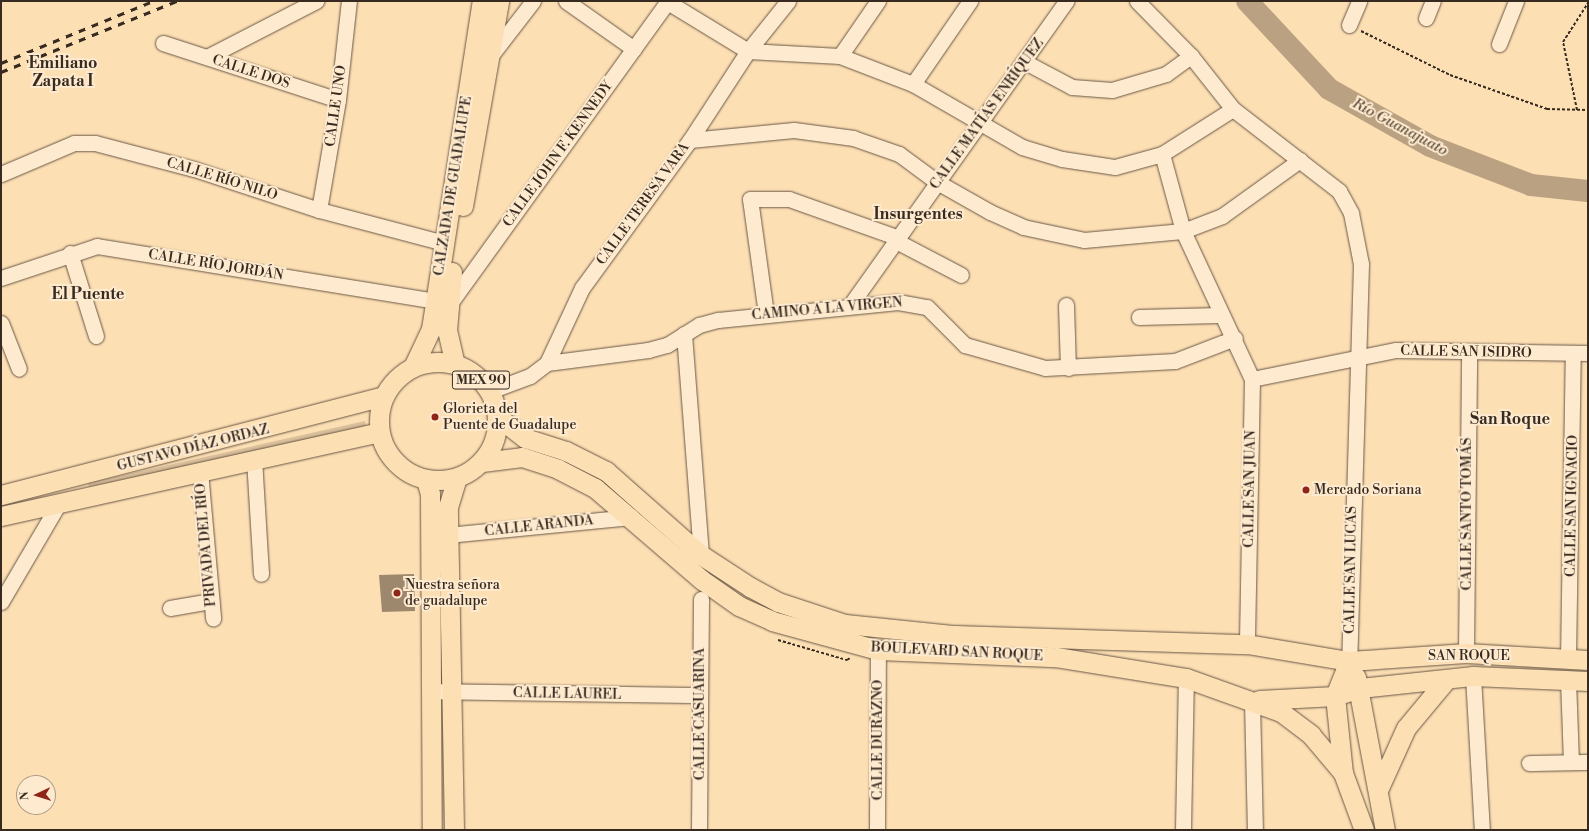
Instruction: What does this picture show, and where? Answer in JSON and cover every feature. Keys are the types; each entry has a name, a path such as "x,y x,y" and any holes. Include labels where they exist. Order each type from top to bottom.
{"main road":[{"name":"CALZADA DE GUADALUPE","path":"455,364 442,303 445,243 482,1"},
{"name":"CALZADA DE GUADALUPE","path":"413,367 427,340 442,303 491,55 499,1"},
{"name":"MEX 90","path":"380,432 384,396 396,379 413,367 433,362 455,364 481,379 490,391 498,417 497,433 482,462"},
{"name":"GUSTAVO DÍAZ ORDAZ","path":"1,495 384,396"},
{"name":"BOULEVARD SAN ROQUE","path":"498,417 525,438 566,451 606,471 701,555 778,602 845,624 954,635 1247,644 1349,661"},
{"path":"380,432 395,463 426,480 457,478 482,462"},
{"name":"GUSTAVO DÍAZ ORDAZ","path":"1,516 58,506 254,459 380,432"},
{"name":"BOULEVARD SAN ROQUE","path":"482,462 522,457 558,469 595,488 631,517 702,580 739,606 801,631 878,650 1056,657 1186,678 1252,701 1335,696 1360,688"},
{"path":"432,830 442,692 447,535 450,495 457,478"},
{"path":"426,480 430,494 442,692 454,830"},
{"name":"SAN ROQUE","path":"1349,661 1466,653 1588,660"},
{"path":"1349,661 1360,688 1377,793 1385,830"},
{"path":"1349,661 1335,696 1343,772 1364,830"},
{"name":"SAN ROQUE","path":"1360,688 1445,681 1474,676 1588,681"},
{"path":"1377,793 1394,749 1406,728 1445,681"},
{"path":"1252,701 1281,712 1311,734 1343,772"}],"street":[{"path":"207,58 316,1"},
{"name":"CALLE UNO","path":"319,210 338,100 349,1"},
{"path":"470,78 491,55 534,1"},
{"path":"566,1 634,49"},
{"path":"667,1 748,51 840,56 913,84 1022,147 1062,159 1115,167 1162,154 1233,109"},
{"name":"CALLE JOHN F. KENNEDY","path":"442,303 634,49 667,1"},
{"name":"CALLE TERESA VARA","path":"490,391 530,376 547,363 582,288 690,140 748,51 788,1"},
{"path":"840,56 878,1"},
{"path":"913,84 970,1"},
{"name":"CALLE MATÍAS ENRÍQUEZ","path":"851,304 899,240 937,182 981,124 1066,1"},
{"name":"CALLE SAN LUCAS","path":"1137,1 1191,56 1233,109 1339,191 1359,238 1361,264 1356,360 1349,661"},
{"path":"1349,25 1358,1"},
{"path":"1426,18 1433,1"},
{"path":"1499,44 1516,1"},
{"name":"CALLE DOS","path":"163,43 338,100"},
{"path":"1025,62 1072,86 1112,90 1166,74 1191,56"},
{"path":"690,140 794,130 825,132 880,145 937,182 990,212 1054,235 1084,240 1183,231 1222,216 1300,160"},
{"name":"CALLE RÍO NILO","path":"1,174 84,142 194,169 319,210 445,243"},
{"name":"CALLE SAN JUAN","path":"1162,154 1183,231 1219,315 1235,338 1252,379 1247,644"},
{"path":"766,314 750,199 789,199 899,240 961,275"},
{"name":"CALLE RÍO JORDÁN","path":"1,278 70,253 109,247 442,303"},
{"path":"70,253 96,336"},
{"name":"CAMINO A LA VIRGEN","path":"547,363 648,350 666,345 699,325 766,314 851,304 919,303 965,345 1022,363 1068,368 1175,361 1235,338"},
{"path":"1066,305 1068,368"},
{"path":"1139,318 1219,315"},
{"path":"1,323 19,369"},
{"path":"684,334 701,555"},
{"name":"CALLE SAN ISIDRO","path":"1252,379 1356,360 1396,350 1588,353"},
{"name":"CALLE SANTO TOMÁS","path":"1466,653 1469,351"},
{"name":"CALLE SAN IGNACIO","path":"1568,659 1573,353"},
{"path":"254,459 261,574"},
{"name":"PRIVADA DEL RÍO","path":"200,472 213,618"},
{"path":"1,602 58,506"},
{"name":"CALLE ARANDA","path":"447,535 631,517"},
{"name":"CALLE CASUARINA","path":"699,830 701,599"},
{"path":"170,608 211,601"},
{"name":"CALLE DURAZNO","path":"877,830 878,650"},
{"path":"1474,676 1482,830"},
{"path":"1183,830 1186,678"},
{"path":"1568,680 1571,762"},
{"name":"CALLE LAUREL","path":"442,692 700,695"},
{"path":"1252,701 1255,830"},
{"path":"1529,763 1588,762"}],"path":[{"path":"1577,110 1564,42 1588,3"},
{"path":"1349,25 1450,75 1547,109 1588,110"}],"shaded area":[{"path":"365,421 366,427 89,487 88,483"}],"building":[{"name":"Nuestra señora de guadalupe","path":"414,574 415,611 382,612 379,575"}],"waterway":[{"name":"Río Guanajuato","path":"1247,1 1329,89 1430,146 1531,185 1588,191"}],"railway":[{"path":"1,63 153,1"},
{"path":"1,72 177,1"}],"place":[{"name":"Glorieta del Puente de Guadalupe","path":"435,417"},
{"name":"Mercado Soriana","path":"1306,490"},
{"name":"Nuestra señora de guadalupe","path":"397,593"}],"district":[{"name":"Emiliano Zapata I","path":"63,72"},
{"name":"Insurgentes","path":"918,214"},
{"name":"El Puente","path":"88,294"},
{"name":"San Roque","path":"1510,419"}]}
